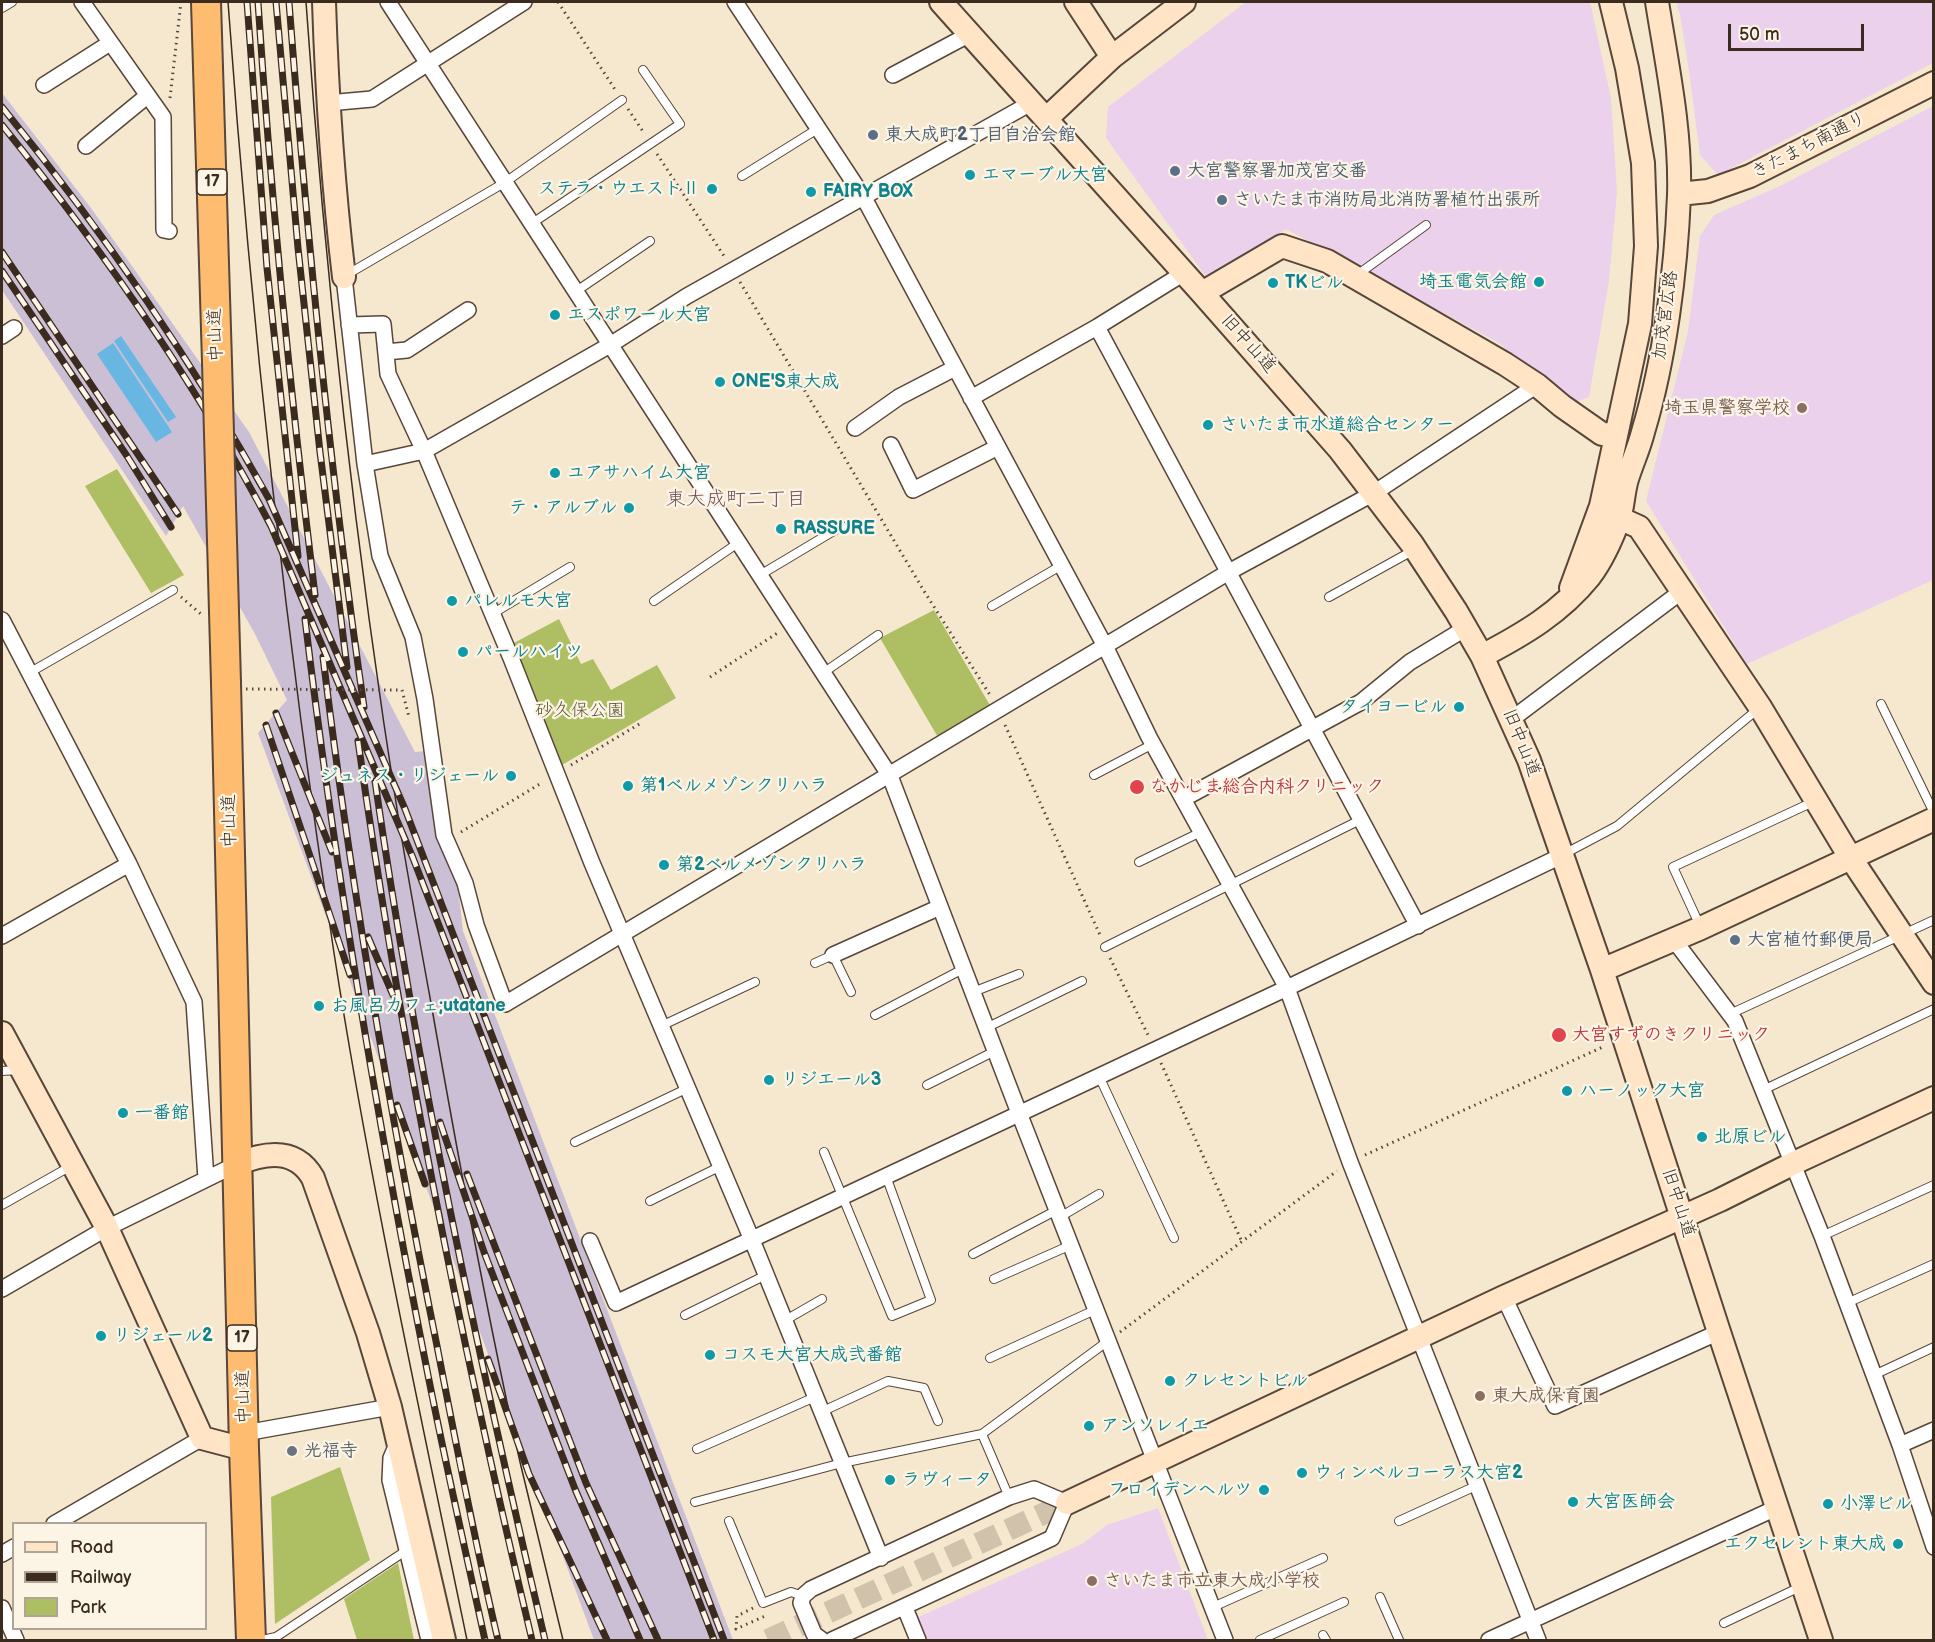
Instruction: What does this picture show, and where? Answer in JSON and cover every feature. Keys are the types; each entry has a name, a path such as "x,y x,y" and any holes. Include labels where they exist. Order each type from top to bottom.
{"highway":[{"name":"中山道","path":"206,2 217,362 235,686 237,1164 251,1641"}],"street":[{"path":"82,2 163,117 164,230 169,231"},
{"path":"324,2 328,103 338,228 365,464 380,556 413,637 425,699 444,836 465,883 476,925 505,1004 1227,573 1374,493 1537,384"},
{"path":"388,2 890,776 1018,1113 1226,1641"},
{"path":"328,103 372,99 524,2"},
{"path":"735,2 864,198 1105,646 1153,744 1287,988 1350,1162 1538,1641"},
{"name":"旧中山道","path":"941,2 1306,410 1374,493 1415,549 1482,656 1533,770 1563,855 1821,1641"},
{"path":"1076,2 1112,57"},
{"path":"365,464 424,451 610,345 687,296 864,198 1038,111 1184,2"},
{"name":"加茂宮広路","path":"1562,606 1574,583 1601,506 1640,324 1646,246 1643,163 1627,68 1611,2"},
{"name":"加茂宮広路","path":"1482,656 1516,638 1562,606 1592,573 1606,549 1619,518 1627,480 1644,432 1669,303 1679,194 1676,135 1657,2"},
{"path":"893,75 970,34"},
{"path":"44,85 110,43"},
{"name":"きたまち南通り","path":"1679,194 1708,191 1750,176 1934,83"},
{"path":"86,146 147,96"},
{"path":"1202,293 1282,246 1327,261 1537,384 1562,406 1602,434 1616,435"},
{"path":"971,398 1097,327 1184,273"},
{"path":"386,352 407,350 468,310"},
{"path":"350,325 383,324 388,374 424,451 492,614 622,933 752,1240 881,1558"},
{"path":"1097,327 1418,926"},
{"path":"855,428 899,397 955,368"},
{"path":"891,446 913,490 998,447"},
{"path":"1619,518 1639,527 1760,708 1850,856 1934,983"},
{"path":"1512,719 1682,591"},
{"path":"2,620 6,641 29,673 129,864 194,1002 206,1179"},
{"path":"1183,798 1361,702 1410,662 1466,628"},
{"path":"1602,970 1701,928 1850,856 1934,819"},
{"path":"590,1241 616,1303 1287,988 1563,855"},
{"path":"2,936 129,864"},
{"path":"833,955 940,906"},
{"path":"1674,940 1735,1021 1822,1236 1929,1519 1934,1547"},
{"path":"2,1033 11,1070 72,1165 107,1228 202,1438"},
{"path":"832,1641 1052,1538 1067,1503 1420,1336 1720,1200 1934,1098"},
{"path":"2,1289 107,1228 257,1156 273,1155 294,1158 308,1169 368,1333 390,1407 444,1641"},
{"path":"1504,1297 1555,1406 1719,1332"},
{"path":"57,1522 202,1438 245,1441 390,1407"},
{"path":"1900,1445 1934,1430"},
{"path":"398,1442 391,1458 390,1480 429,1641"},
{"path":"822,1641 814,1634 801,1603 803,1596 811,1589 1009,1497 1034,1489 1067,1503"},
{"path":"1489,1641 1776,1508"},
{"path":"2,1608 16,1641"},
{"path":"905,1608 918,1641"}],"lane":[{"path":"2,8 12,2"},
{"path":"531,224 680,124 643,70"},
{"path":"344,277 504,183 622,100"},
{"path":"742,177 819,128"},
{"path":"1354,277 1426,225"},
{"path":"575,292 651,241"},
{"path":"760,575 842,526"},
{"path":"654,601 738,543"},
{"path":"1329,597 1415,549"},
{"path":"992,606 1062,565"},
{"path":"492,614 570,567"},
{"path":"29,673 173,590"},
{"path":"823,673 878,635"},
{"path":"1881,705 1934,813"},
{"path":"1563,855 1617,826 1760,708"},
{"path":"1094,775 1153,744"},
{"path":"1701,928 1673,867 1817,800"},
{"path":"1105,947 1360,820"},
{"path":"1139,862 1201,832"},
{"path":"1730,1014 1934,920"},
{"path":"815,963 833,955 851,992"},
{"path":"875,1016 963,969"},
{"path":"973,993 1019,974"},
{"path":"986,1028 1082,981"},
{"path":"661,1026 755,982"},
{"path":"1763,1090 1934,1009"},
{"path":"927,1085 995,1051"},
{"path":"1099,1076 1174,1238"},
{"path":"574,1142 688,1089"},
{"path":"824,1152 892,1316 931,1300 886,1176"},
{"path":"2,1205 72,1165"},
{"path":"650,1201 721,1166"},
{"path":"1822,1236 1934,1185"},
{"path":"973,1254 1099,1194"},
{"path":"994,1279 1071,1245"},
{"path":"1847,1304 1934,1264"},
{"path":"686,1315 766,1275"},
{"path":"784,1321 822,1299"},
{"path":"990,1358 1097,1309"},
{"path":"695,1502 842,1463 982,1434 1109,1340"},
{"path":"1874,1375 1934,1347"},
{"path":"821,1412 888,1381 924,1388 938,1421"},
{"path":"697,1449 815,1397"},
{"path":"982,1434 1009,1497"},
{"path":"1400,1521 1478,1485"},
{"path":"729,1521 763,1603 791,1592 803,1596"},
{"path":"262,1641 276,1637 407,1550"},
{"path":"1213,1606 1323,1558"},
{"path":"1724,1623 1803,1585"},
{"path":"1380,1597 1399,1641"},
{"path":"1260,1641 1344,1602"}],"path":[{"path":"170,98 181,2"},
{"path":"558,2 734,271 918,581 999,710 1105,947 1155,1050 1242,1242"},
{"path":"173,590 207,618"},
{"path":"710,677 791,624"},
{"path":"235,686 402,690"},
{"path":"763,1603 737,1616 736,1629 770,1613"}],"shaded area":[{"path":"1246,2 1590,2 1611,98 1617,192 1609,281 1589,397 1573,403 1499,343 1286,229 1207,278 1106,138 1108,107"},
{"path":"1676,2 1933,2 1933,63 1718,175 1700,155 1689,71"},
{"path":"2,93 91,208 249,432 415,752 425,751 437,833 458,887 463,931 733,1640 594,1640 258,733 287,700 255,634 183,506 166,536 2,290"},
{"name":"埼玉県警察学校","path":"1933,106 1933,580 1747,664 1646,501 1688,331 1700,236 1714,215 1780,186"},
{"name":"さいたま市立東大成小学校","path":"1158,1508 1208,1640 925,1640 916,1618 1082,1544 1107,1525"}],"green space":[{"path":"117,469 184,575 151,593 85,486"},
{"path":"934,610 991,707 939,739 880,638"},
{"name":"砂久保公園","path":"559,619 581,664 593,659 611,690 657,665 676,698 562,765 512,644"},
{"path":"340,1467 370,1560 275,1624 271,1497"},
{"path":"398,1563 414,1640 357,1640 344,1599"}],"water":[{"path":"121,336 176,417 168,422 114,341"},
{"path":"113,343 172,432 156,442 97,354"}],"tunnel":[{"path":"768,1640 1067,1503"}],"tram line":[{"path":"228,2 259,360 285,598 334,953 363,1126 396,1298 467,1640"},
{"path":"306,2 332,310 369,618 399,822 484,1291 520,1462 563,1640"}],"railway":[{"path":"247,2 267,268 298,556"},
{"path":"258,2 282,299 315,595"},
{"path":"276,2 298,248 320,452 347,667"},
{"path":"289,2 320,355 340,531 364,707"},
{"path":"2,107 75,201 144,297 209,396 269,499 405,809 724,1640"},
{"path":"2,125 112,269 180,369 271,526 413,858 714,1640"},
{"path":"2,252 178,514"},
{"path":"2,271 127,456 171,527"},
{"path":"305,619 330,806 374,1086 433,1399 485,1640"},
{"path":"323,657 346,830 388,1089 459,1457 498,1640"},
{"path":"276,713 332,852"},
{"path":"266,725 350,975"},
{"path":"358,741 393,968 434,1193 481,1417 532,1640"},
{"path":"375,781 410,998 451,1213 496,1427 545,1640"},
{"path":"368,937 393,995"},
{"path":"397,1105 425,1184"},
{"path":"440,1122 484,1252 575,1489 640,1640"},
{"path":"467,1174 586,1483 658,1640"},
{"path":"488,1359 529,1474 607,1640"}],"place":[{"name":"東大成町2丁目自治会館","path":"873,135"},
{"name":"大宮警察署加茂宮交番","path":"1175,171"},
{"name":"エマーブル大宮","path":"970,175"},
{"name":"ステラ・ウエストⅡ","path":"712,189"},
{"name":"FAIRY BOX","path":"811,192"},
{"name":"さいたま市消防局北消防署植竹出張所","path":"1222,200"},
{"name":"埼玉電気会館","path":"1539,282"},
{"name":"TKビル","path":"1273,283"},
{"name":"エスポワール大宮","path":"555,315"},
{"name":"ONE'S東大成","path":"720,382"},
{"name":"埼玉県警察学校","path":"1802,408"},
{"name":"さいたま市水道総合センター","path":"1208,425"},
{"name":"ユアサハイム大宮","path":"555,473"},
{"name":"テ・アルブル","path":"629,508"},
{"name":"RASSURE","path":"781,529"},
{"name":"パレルモ大宮","path":"452,601"},
{"name":"パールハイツ","path":"463,652"},
{"name":"タイヨービル","path":"1459,707"},
{"name":"ジュネス・リジェール","path":"511,776"},
{"name":"第1ベルメゾンクリハラ","path":"628,786"},
{"name":"なかじま総合内科クリニック","path":"1137,787"},
{"name":"第2ベルメゾンクリハラ","path":"664,865"},
{"name":"大宮植竹郵便局","path":"1735,940"},
{"name":"お風呂カフェ;utatane","path":"319,1006"},
{"name":"大宮すずのきクリニック","path":"1559,1035"},
{"name":"リジエール3","path":"769,1080"},
{"name":"ハーノック大宮","path":"1567,1091"},
{"name":"一番館","path":"123,1113"},
{"name":"北原ビル","path":"1702,1137"},
{"name":"リジェール2","path":"101,1336"},
{"name":"コスモ大宮大成弐番館","path":"710,1355"},
{"name":"クレセントビル","path":"1170,1381"},
{"name":"東大成保育園","path":"1480,1396"},
{"name":"アンソレイエ","path":"1089,1426"},
{"name":"光福寺","path":"292,1451"},
{"name":"ウィンベルコーラス大宮2","path":"1302,1473"},
{"name":"ラヴィータ","path":"890,1480"},
{"name":"フロイデンヘルツ","path":"1264,1490"},
{"name":"大宮医師会","path":"1573,1502"},
{"name":"小澤ビル","path":"1828,1504"},
{"name":"エクセレント東大成","path":"1898,1544"},
{"name":"さいたま市立東大成小学校","path":"1092,1581"}],"district":[{"name":"東大成町二丁目","path":"736,500"}]}
